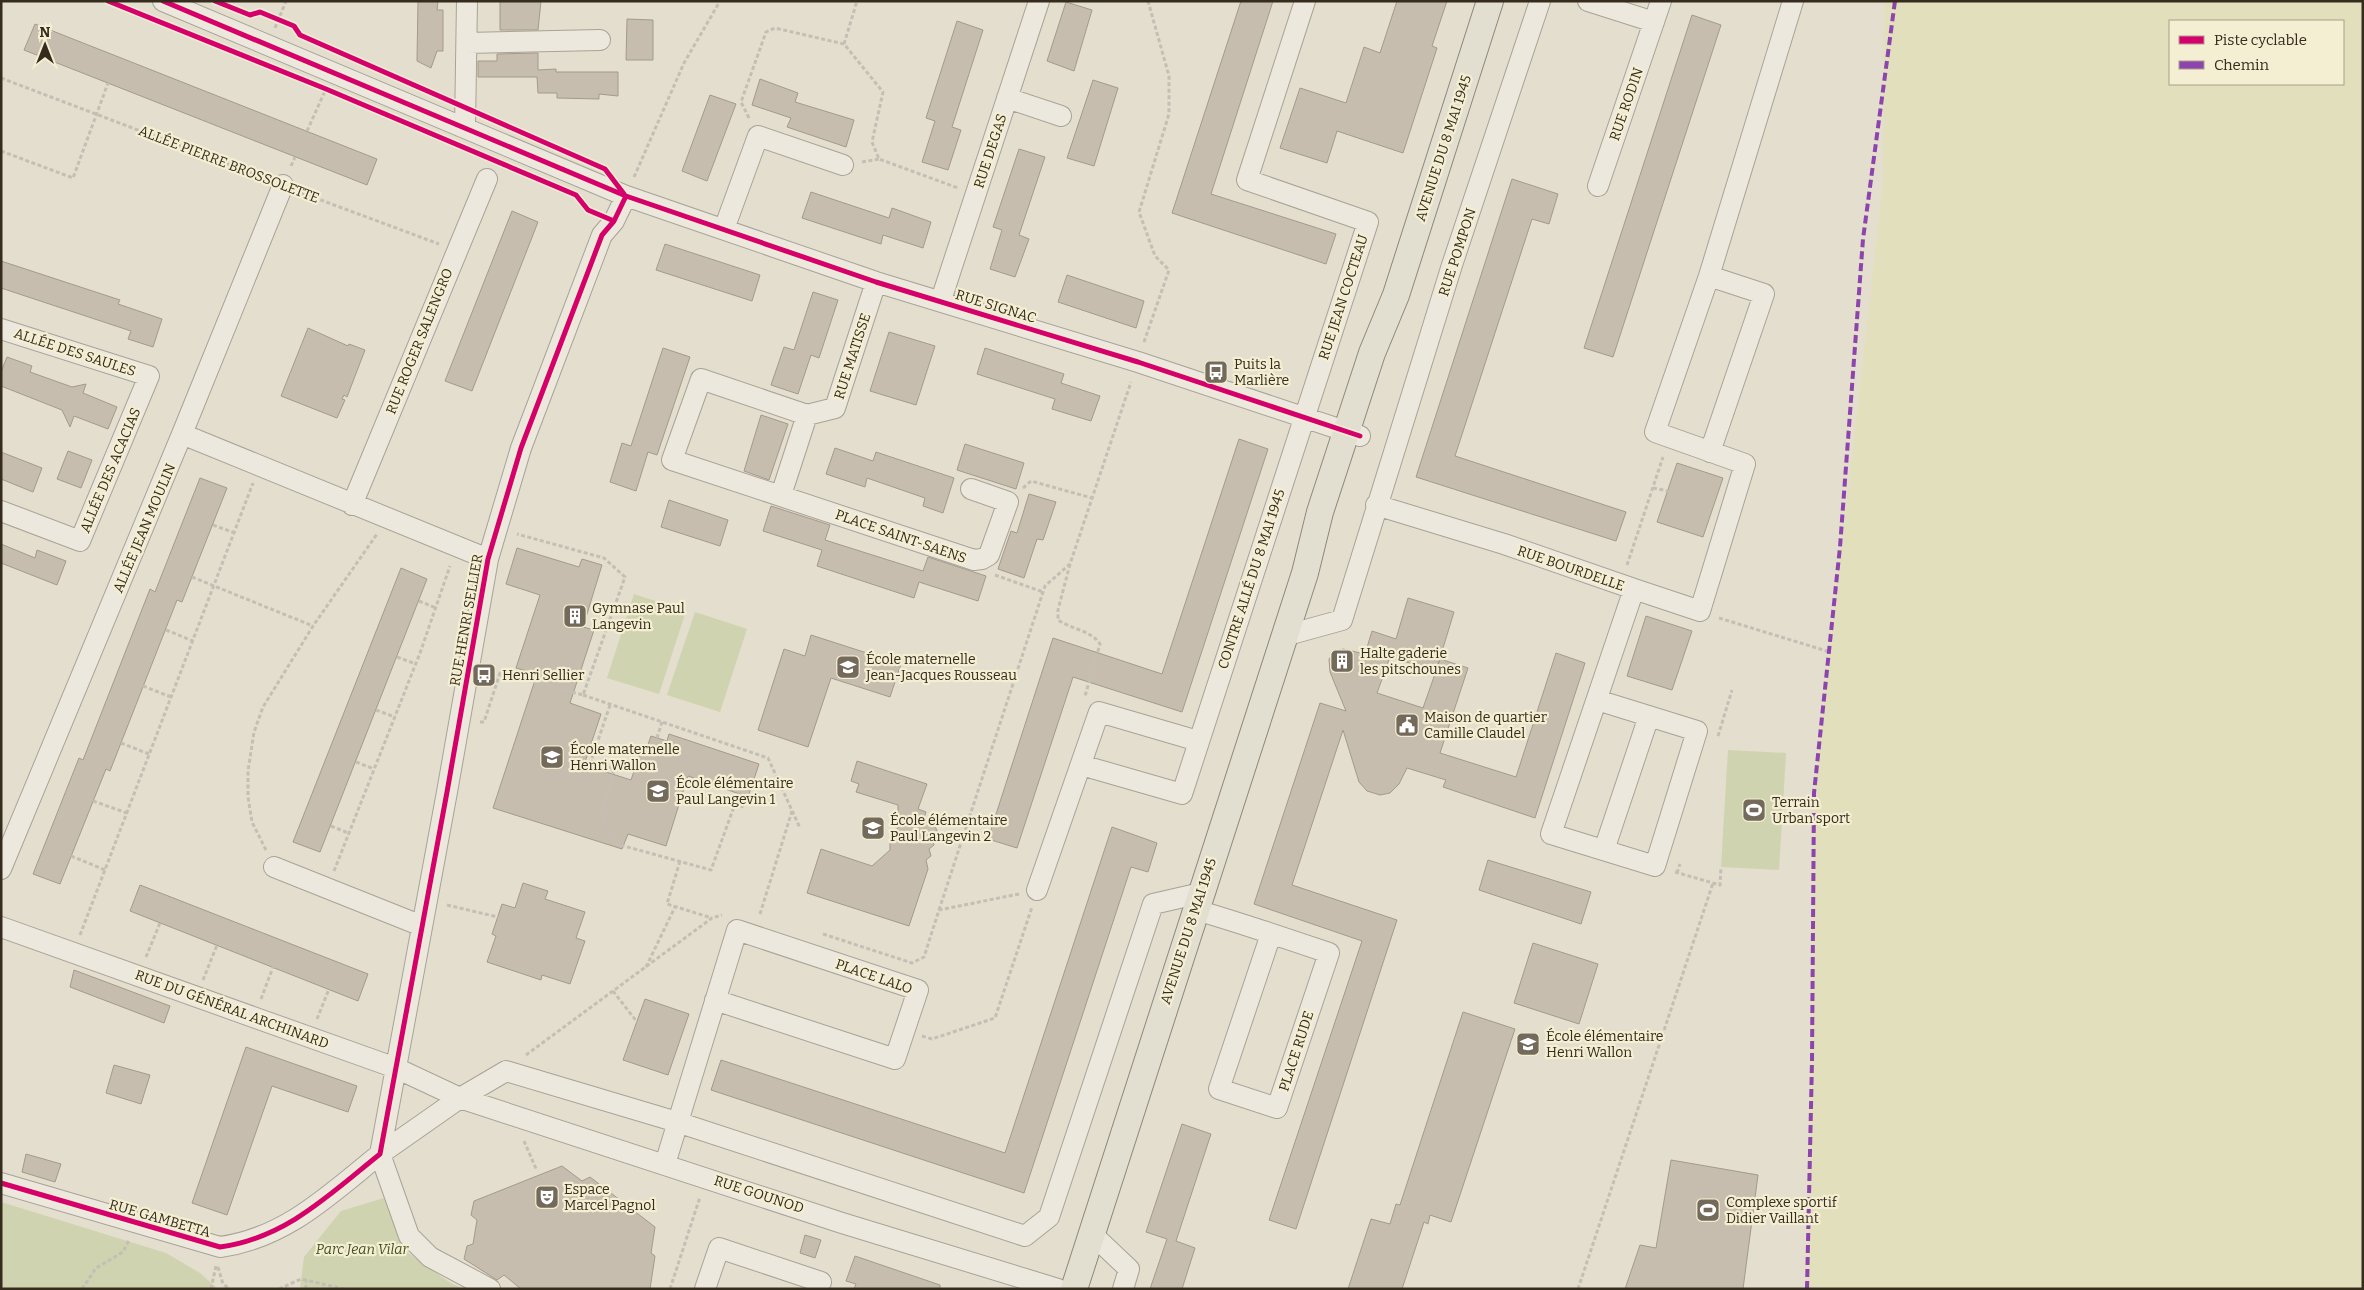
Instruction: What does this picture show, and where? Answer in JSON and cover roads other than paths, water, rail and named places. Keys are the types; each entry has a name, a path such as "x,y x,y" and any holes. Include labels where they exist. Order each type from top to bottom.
{"main road":[{"name":"AVENUE DU 8 MAI 1945","path":"1074,1289 1284,636 1305,574 1335,516 1372,353 1396,295 1490,1"}],"street":[{"name":"RUE SIGNAC","path":"164,1 626,196 876,282 941,300 1138,362 1353,434"},
{"path":"465,127 468,1"},
{"name":"RUE DEGAS","path":"941,300 1039,1"},
{"name":"RUE JEAN COCTEAU","path":"1304,417 1368,222 1247,180 1305,1"},
{"name":"RUE POMPON","path":"1284,636 1342,620 1376,504 1452,265 1540,1"},
{"path":"1588,1 1654,22"},
{"name":"RUE RODIN","path":"1598,186 1661,1"},
{"path":"1627,587 1700,612 1745,464 1662,435 1793,1"},
{"path":"467,43 600,40"},
{"path":"1007,98 1061,116"},
{"path":"724,229 758,136 844,165"},
{"name":"RUE ROGER SALENGRO","path":"352,505 487,179"},
{"name":"ALLÉE JEAN MOULIN","path":"1,869 182,434 283,185"},
{"name":"RUE HENRI SELLIER","path":"396,1068 488,558 521,448 602,236 614,221 626,196"},
{"path":"1709,276 1764,294 1710,452"},
{"name":"RUE MATISSE","path":"807,415 835,408 876,282"},
{"name":"ALLÉE DES SAULES","path":"1,328 149,376"},
{"name":"ALLÉE DES ACACIAS","path":"1,511 80,541 149,376"},
{"name":"PLACE SAINT-SAENS","path":"807,415 701,379 672,460 974,560 982,559 989,555 1008,502 971,489"},
{"path":"781,495 807,415"},
{"name":"CONTRE ALLÉ DU 8 MAI 1945","path":"1081,765 1182,794 1304,417"},
{"path":"182,434 352,505 488,558"},
{"name":"RUE BOURDELLE","path":"1376,504 1504,544 1627,587 1597,700 1551,834 1604,850"},
{"path":"1597,700 1697,731 1655,866 1604,850 1648,716"},
{"path":"1026,890 1081,765 1099,712 1198,741"},
{"path":"274,867 422,926"},
{"name":"PLACE RUDE","path":"1198,902 1271,934 1329,953 1277,1108 1220,1089 1271,934"},
{"name":"RUE GAMBETTA","path":"1,1183 220,1247 255,1240 287,1225 380,1154 460,1098 506,1071 676,1122 1025,1236 1049,1217 1153,904 1198,902"},
{"name":"RUE DU GÉNÉRAL ARCHINARD","path":"1,927 396,1068 460,1098"},
{"name":"PLACE LALO","path":"665,1164 676,1122 737,930 918,990 895,1059 715,1000"},
{"path":"396,1068 380,1154 409,1236 430,1257 490,1289"},
{"name":"RUE GOUNOD","path":"460,1098 842,1223 1058,1289"},
{"path":"1092,1234 1129,1269 1122,1289"},
{"path":"705,1289 719,1248 821,1282"}],"place":[{"name":"Puits la Marlière","path":"1216,372"},
{"name":"Gymnase Paul Langevin","path":"575,616"},
{"name":"Halte gaderie les pitschounes","path":"1342,661"},
{"name":"École maternelle Jean-Jacques Rousseau","path":"848,667"},
{"name":"Henri Sellier","path":"484,675"},
{"name":"Maison de quartier Camille Claudel","path":"1407,725"},
{"name":"École maternelle Henri Wallon","path":"552,757"},
{"name":"École élémentaire Paul Langevin 1","path":"658,791"},
{"name":"Terrain Urban sport","path":"1754,810"},
{"name":"École élémentaire Paul Langevin 2","path":"873,828"},
{"name":"École élémentaire Henri Wallon","path":"1528,1044"},
{"name":"Espace Marcel Pagnol","path":"547,1197"},
{"name":"Complexe sportif Didier Vaillant","path":"1708,1210"}],"park label":[{"name":"Parc Jean Vilar","path":"362,1249"}]}
